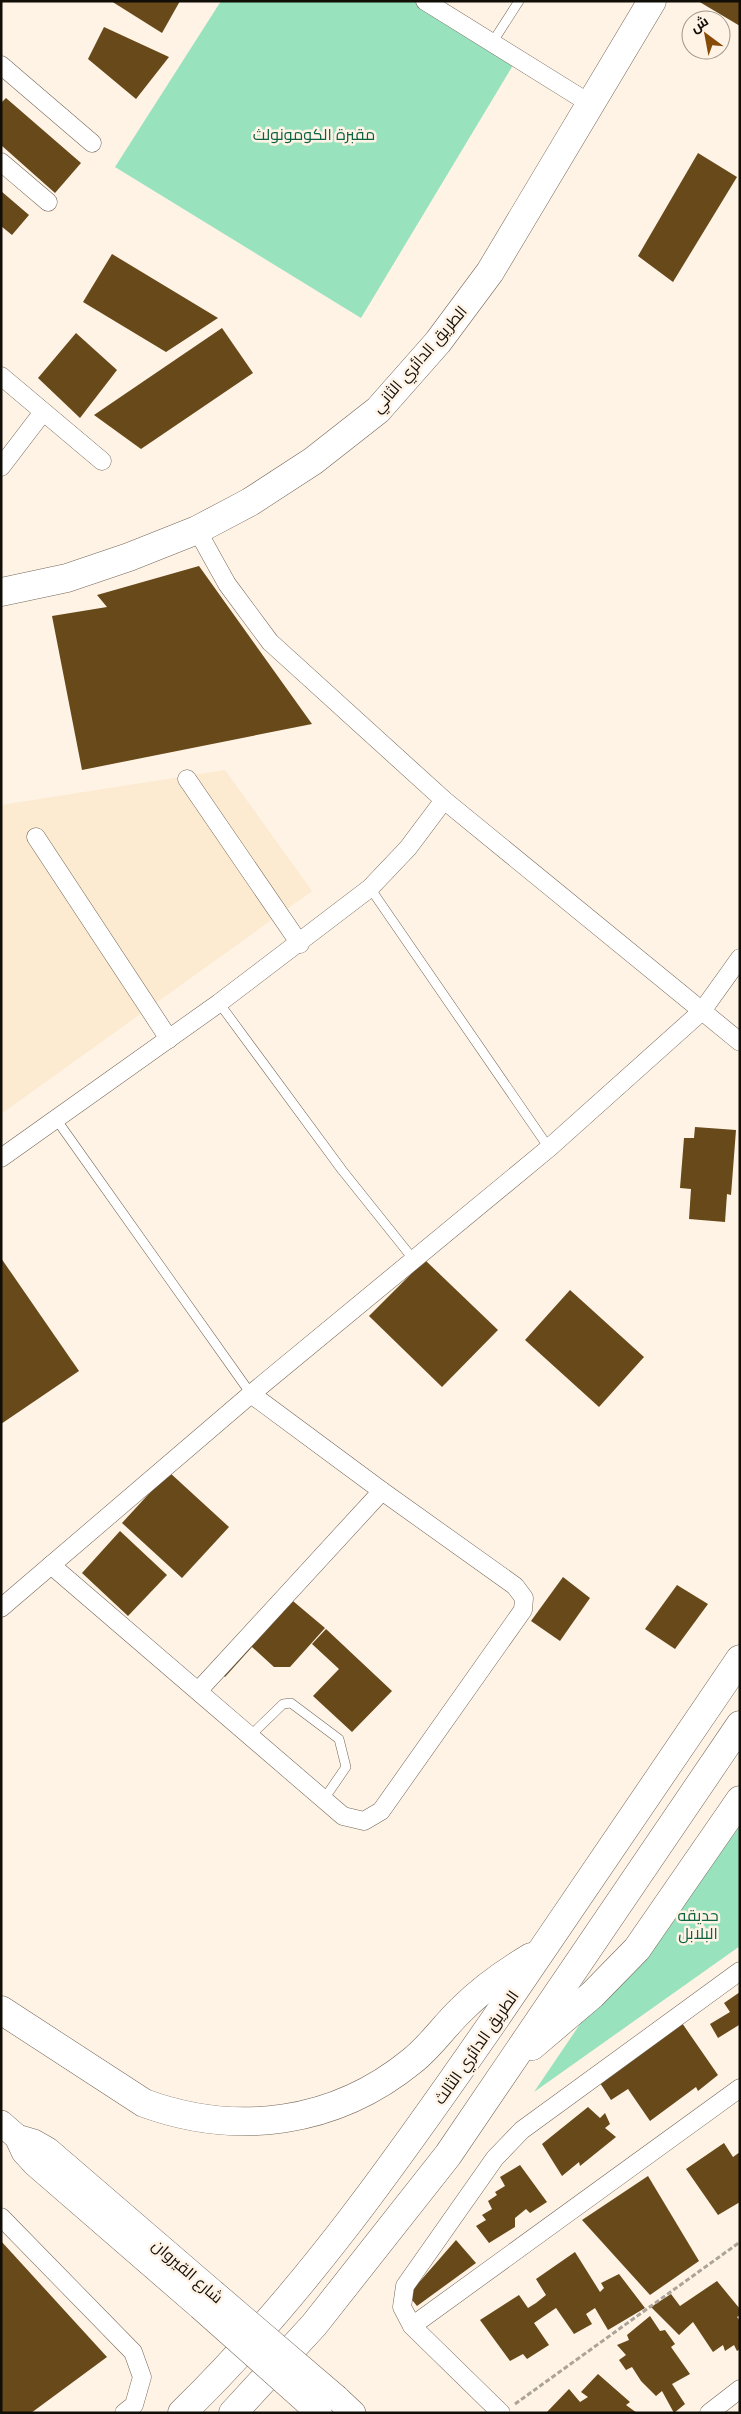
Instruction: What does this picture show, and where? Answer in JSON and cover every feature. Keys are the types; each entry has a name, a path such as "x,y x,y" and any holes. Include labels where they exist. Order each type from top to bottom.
{"main road":[{"name":"الطريق الدائري الثاني","path":"1,592 67,578 196,530 250,502 314,461 378,410 438,342 490,272 652,1"},
{"name":"الطريق الدائري الثالث","path":"182,2413 218,2378 285,2304 416,2133 740,1659"},
{"path":"233,2413 314,2325 363,2266 448,2155 740,1725"},
{"path":"514,2058 568,2018 632,1955 740,1800"},
{"path":"1,2010 144,2103 166,2111 211,2121 278,2120 314,2112 345,2101 391,2077 432,2043 474,1997 514,1967 541,1952"},
{"name":"شارع القيروان","path":"9,2130 35,2164 206,2300 336,2408"}],"street":[{"path":"425,1 590,103"},
{"path":"1,66 92,143"},
{"path":"1,162 48,202"},
{"path":"1,376 102,461"},
{"path":"1,467 43,412"},
{"path":"196,530 227,584 270,642 444,800 740,1042"},
{"path":"187,779 300,944"},
{"path":"1,1158 300,944 370,888 408,848 444,800"},
{"path":"36,837 169,1039"},
{"path":"1,1608 251,1394 549,1148 702,1011 740,958"},
{"path":"51,1565 199,1690 343,1816 364,1821 381,1811 523,1610 524,1598 515,1586 251,1394"},
{"path":"199,1690 382,1491"},
{"path":"506,2410 412,2326 402,2306 405,2286 495,2158 522,2130 740,1971"},
{"path":"412,2326 740,2088"},
{"path":"3,2221 133,2352 142,2377 134,2404 124,2413"},
{"path":"708,2413 740,2389"}],"lane":[{"path":"492,43 519,1"},
{"path":"370,888 549,1148"},
{"path":"219,1003 342,1170 414,1260"},
{"path":"56,1119 251,1394"},
{"path":"250,1735 283,1704 291,1703 339,1739 346,1768 324,1799"}],"path":[{"path":"506,2410 740,2242"}],"shaded area":[{"path":"225,770 312,891 1,1114 1,805"}],"green space":[{"name":"مقبرة الكومونولث","path":"221,1 427,1 518,57 361,318 115,167"},
{"name":"حديقه البلابل","path":"740,1788 740,1946 534,2092"}],"building":[{"path":"111,1 180,1 162,33"},
{"path":"698,1 740,1 740,26 731,21 731,10 713,10"},
{"path":"104,27 169,57 136,99 88,59"},
{"path":"6,98 81,163 55,193 1,145 1,103"},
{"path":"698,153 737,177 673,282 638,256"},
{"path":"1,191 29,215 12,235 1,226"},
{"path":"112,254 218,318 166,352 83,302"},
{"path":"222,328 253,373 141,449 94,415"},
{"path":"76,333 117,370 80,418 38,378"},
{"path":"199,566 312,724 82,770 52,616 107,607 97,595"},
{"path":"695,1127 736,1130 731,1195 727,1194 725,1222 689,1219 691,1189 680,1188 684,1138 694,1138"},
{"path":"1,1258 79,1371 1,1424"},
{"path":"425,1260 498,1330 442,1387 369,1316"},
{"path":"570,1290 644,1357 599,1407 525,1340"},
{"path":"169,1472 229,1527 182,1578 122,1523"},
{"path":"120,1531 167,1575 128,1616 82,1573"},
{"path":"563,1577 590,1598 560,1641 531,1621"},
{"path":"677,1585 708,1604 675,1649 645,1629"},
{"path":"287,1596 325,1628 290,1667 274,1667 252,1647 225,1677 219,1673"},
{"path":"326,1629 392,1691 352,1732 313,1696 339,1669 312,1644"},
{"path":"740,1992 740,2027 739,2025 718,2038 710,2024 730,2012 724,2003"},
{"path":"682,2023 718,2075 698,2091 696,2087 650,2121 628,2089 611,2100 600,2083"},
{"path":"588,2107 600,2118 605,2113 610,2124 605,2128 616,2137 580,2166 579,2162 562,2176 542,2144"},
{"path":"724,2143 733,2157 740,2152 740,2202 718,2215 686,2169"},
{"path":"520,2165 547,2202 530,2213 526,2209 515,2218 515,2227 489,2243 476,2226 486,2220 482,2215 492,2209 488,2201 497,2195 495,2192 505,2186 500,2177"},
{"path":"648,2176 699,2261 650,2295 582,2220"},
{"path":"456,2240 476,2263 417,2306 408,2295"},
{"path":"1,2241 107,2357 31,2413 1,2413"},
{"path":"575,2252 600,2292 604,2288 601,2283 619,2274 645,2308 608,2330 595,2308 586,2314 592,2324 574,2334 556,2308 534,2323 549,2345 527,2359 523,2354 510,2361 480,2320 519,2295 528,2308 536,2303 546,2295 536,2279"},
{"path":"717,2281 740,2309 740,2315 737,2317 740,2321 740,2349 737,2351 734,2345 725,2351 723,2345 713,2352 693,2322 679,2335 651,2307 671,2294 680,2306"},
{"path":"650,2316 660,2331 665,2330 675,2344 671,2347 690,2374 672,2384 685,2404 674,2413 662,2391 656,2396 641,2381 632,2367 626,2370 619,2360 626,2355 617,2345 629,2340 627,2335"},
{"path":"598,2374 630,2402 626,2405 637,2413 546,2413 569,2389 580,2402 588,2397 581,2392"}]}
